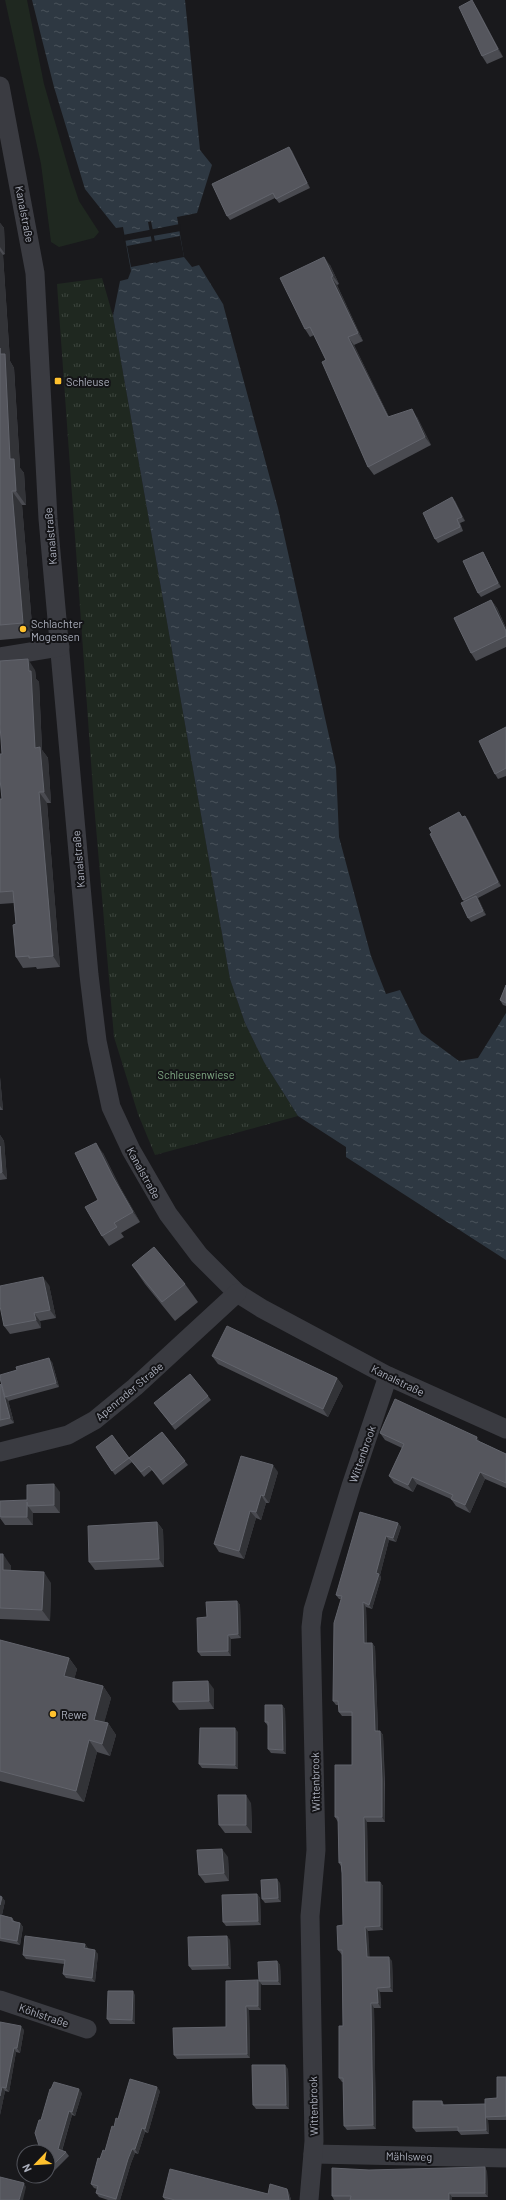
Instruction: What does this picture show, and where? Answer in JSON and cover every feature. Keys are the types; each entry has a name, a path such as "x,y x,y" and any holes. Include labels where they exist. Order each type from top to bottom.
{"street":[{"name":"Kanalstraße","path":"0,86 36,273 48,519 89,975 98,1041 111,1107 131,1150 168,1214 199,1255 237,1293 388,1376 506,1429"},
{"path":"0,657 60,647"},
{"name":"Apenrader Straße","path":"0,1452 68,1434 95,1420 135,1387 237,1293"},
{"name":"Wittenbrook","path":"310,2200 313,2154 310,1916 316,1850 311,1628 313,1610 388,1376"},
{"name":"Köhlstraße","path":"0,2000 87,2030"},
{"name":"Mählsweg","path":"313,2154 506,2158"}],"green space":[{"path":"5,0 27,0 44,84 71,177 79,201 99,232 94,238 59,247 51,242 41,164"},
{"name":"Schleusenwiese","path":"102,278 113,316 230,979 245,1023 264,1062 298,1116 155,1155 138,1114 114,1037 94,804 57,284"}],"water":[{"path":"32,0 185,0 200,150 212,165 197,213 177,217 184,257 192,267 199,265 223,304 278,508 336,767 339,837 371,956 386,994 400,990 421,1033 459,1061 478,1058 506,1013 506,1260 346,1157 346,1147 298,1116 264,1062 245,1023 230,979 113,316 120,281 128,279 131,271 123,227 116,228 85,189 54,87","holes":["151,221 159,262 156,263 148,222"]}],"pier":[{"path":"180,224 181,231 124,241 123,235"},
{"path":"180,236 184,257 131,267 127,246"}],"building":[{"path":"472,0 498,49 482,56 459,7"},
{"path":"289,147 307,183 276,199 273,193 227,216 212,184"},
{"path":"324,257 333,276 331,277 358,333 348,337 388,417 412,409 425,437 368,467 322,362 326,360 310,327 305,329 280,278"},
{"path":"0,354 5,354 10,459 14,459 16,491 12,491 23,623 0,625"},
{"path":"452,497 462,517 457,519 460,527 435,539 423,513"},
{"path":"483,552 498,583 478,593 463,561"},
{"path":"491,600 506,631 506,636 471,653 454,618"},
{"path":"28,659 29,671 31,671 35,748 40,747 44,792 39,792 53,956 29,958 29,956 16,957 13,925 16,924 13,891 0,892 0,799 2,799 0,754 2,754 0,725 0,661"},
{"path":"506,727 506,768 495,774 479,741"},
{"path":"459,812 462,817 465,816 498,882 463,900 430,834 432,833 429,828"},
{"path":"476,896 483,911 468,918 461,903"},
{"path":"506,985 506,1003 500,1000"},
{"path":"96,1143 133,1212 114,1223 117,1227 102,1236 85,1207 98,1200 75,1153"},
{"path":"0,1146 2,1172 0,1173"},
{"path":"154,1247 185,1284 162,1302 132,1265"},
{"path":"43,1277 50,1310 34,1313 36,1320 4,1326 0,1306 0,1286"},
{"path":"227,1326 337,1378 323,1409 212,1356"},
{"path":"49,1358 56,1383 5,1397 0,1375 17,1370 16,1367"},
{"path":"190,1374 208,1396 172,1425 154,1403"},
{"path":"1,1384 10,1418 0,1420 0,1385"},
{"path":"395,1399 477,1437 476,1440 506,1454 506,1483 480,1472 465,1505 451,1499 453,1495 412,1477 408,1485 389,1476 404,1444 380,1433"},
{"path":"162,1432 185,1461 161,1480 149,1466 141,1472 129,1458"},
{"path":"112,1435 129,1458 112,1471 96,1447"},
{"path":"241,1456 273,1465 264,1496 261,1495 256,1512 250,1511 239,1551 214,1544"},
{"path":"54,1484 54,1505 28,1506 27,1502 27,1517 0,1517 0,1501 27,1500 27,1485"},
{"path":"360,1512 398,1523 393,1538 386,1536 376,1573 379,1574 369,1605 363,1602 364,1643 372,1643 375,1731 380,1731 382,1779 382,1817 364,1817 365,1882 380,1882 380,1926 365,1927 367,1957 389,1957 390,1987 377,1988 378,2003 371,2003 373,2125 344,2126 343,2078 339,2078 339,2026 343,2026 342,1950 338,1950 337,1926 343,1925 342,1873 341,1862 339,1863 338,1817 335,1817 335,1765 352,1765 352,1712 339,1712 338,1701 333,1701 334,1623 342,1596 336,1595"},
{"path":"157,1522 159,1559 89,1562 88,1526"},
{"path":"0,1554 3,1554 3,1570 44,1572 42,1610 0,1608"},
{"path":"237,1601 238,1634 228,1635 228,1651 198,1652 197,1618 207,1617 206,1602"},
{"name":"Rewe","path":"0,1640 69,1658 64,1676 103,1686 94,1720 108,1723 102,1744 89,1740 76,1791 0,1771"},
{"path":"208,1681 209,1701 173,1702 173,1682"},
{"path":"265,1705 282,1705 283,1750 268,1749 268,1722 265,1722"},
{"path":"200,1728 235,1728 235,1765 199,1764"},
{"path":"218,1795 246,1795 246,1825 219,1825"},
{"path":"222,1849 224,1873 199,1875 197,1850"},
{"path":"277,1879 278,1898 262,1899 261,1880"},
{"path":"257,1894 258,1921 223,1922 222,1895"},
{"path":"0,1915 12,1918 12,1921 20,1923 17,1941 0,1938"},
{"path":"25,1936 85,1944 84,1948 95,1950 92,1978 63,1974 65,1960 23,1955"},
{"path":"227,1936 228,1965 189,1966 188,1937"},
{"path":"277,1961 278,1981 259,1981 258,1962"},
{"path":"258,1980 258,2006 246,2006 247,2054 174,2055 173,2028 226,2027 226,1981"},
{"path":"108,1991 133,1991 132,2020 107,2019"},
{"path":"0,2022 21,2026 17,2048 14,2048 6,2088 2,2087 0,2096"},
{"path":"252,2065 285,2065 286,2105 253,2105"},
{"path":"497,2077 506,2077 506,2116 485,2117 485,2099 497,2098"},
{"path":"130,2079 157,2087 145,2129 142,2128 135,2149 132,2149 116,2199 96,2193 98,2186 91,2184 98,2158 100,2159 103,2150 105,2151 112,2126 114,2127 116,2118 118,2119"},
{"path":"54,2082 79,2089 72,2112 69,2111 58,2149 66,2152 56,2162 56,2144 38,2144 35,2133"},
{"path":"413,2101 442,2101 442,2105 485,2104 486,2130 458,2131 458,2127 413,2128"},
{"path":"485,2167 485,2193 449,2193 449,2200 350,2200 351,2196 332,2196 332,2168 369,2170"},
{"path":"170,2169 268,2194 270,2184 287,2189 289,2200 175,2200 163,2197"},
{"path":"0,2177 16,2181 16,2184 24,2184 19,2200 0,2200"}],"place":[{"name":"Schleuse","path":"58,381"},
{"name":"Schlachter Mogensen","path":"23,629"},
{"name":"Rewe","path":"53,1714"}]}
